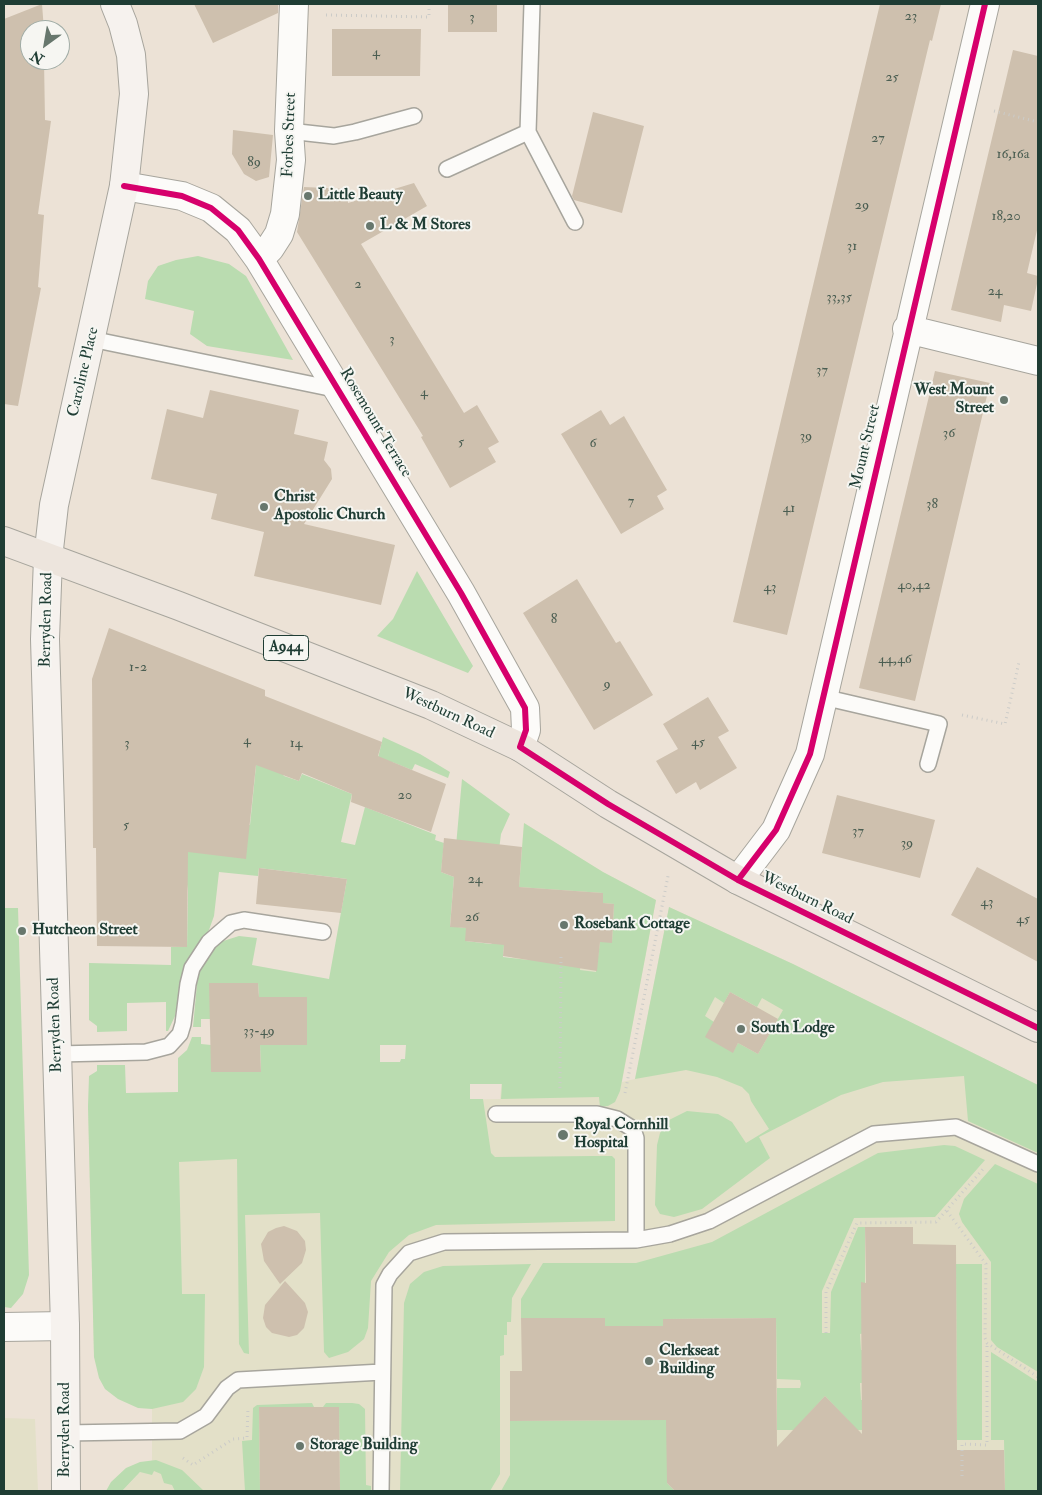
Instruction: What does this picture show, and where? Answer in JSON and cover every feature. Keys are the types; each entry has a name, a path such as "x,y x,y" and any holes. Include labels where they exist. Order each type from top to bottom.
{"main road":[{"name":"Caroline Place","path":"48,558 54,505 124,186 134,94 131,55 123,24 115,4"},
{"name":"A944","path":"4,541 48,558"},
{"name":"Westburn Road","path":"48,558 402,692 520,748 738,880 1038,1028"},
{"name":"Berryden Road","path":"48,558 45,639 66,1326 66,1491"}],"street":[{"name":"Mount Street","path":"738,880 776,830 810,754 907,329 985,4"},
{"name":"Forbes Street","path":"259,258 270,248 279,234 285,214 291,160 289,132 293,9"},
{"name":"Rosemount Terrace","path":"124,186 182,196 211,208 238,230 259,258 461,594 525,708 526,730 520,748"},
{"path":"907,329 1038,361"},
{"path":"4,1327 66,1326"}],"lane":[{"path":"532,4 528,132 575,222"},
{"path":"289,132 334,136 414,116"},
{"path":"447,169 528,132"},
{"path":"91,339 339,390"},
{"path":"823,697 939,724 928,764"},
{"path":"57,1054 146,1052 169,1046 180,1034 183,1024 192,968 209,942 231,922 244,920 323,932"},
{"path":"496,1114 597,1114 617,1119 635,1133 636,1240"},
{"path":"381,1491 384,1285 390,1274 409,1253 444,1242 636,1240 670,1234 709,1221 874,1134 956,1127 1038,1164"},
{"path":"66,1433 177,1432 206,1416 229,1385 238,1380 382,1372"}],"path":[{"path":"293,9 429,17 429,4"},
{"path":"962,103 1038,122"},
{"path":"617,1119 628,1081 674,843"},
{"path":"559,1114 561,954"},
{"path":"826,1333 826,1292 857,1223 936,1222 985,1167"},
{"path":"946,1210 986,1264 987,1445 962,1444 962,1476"},
{"path":"987,1344 1038,1377"},
{"path":"177,1432 173,1455 180,1456 193,1465 233,1439 247,1438 248,1407 252,1402"}],"shaded area":[{"name":"Royal Cornhill Hospital","path":"524,823 603,872 656,900 622,1082 635,1079 669,907 793,964 1038,1085 1038,1491 122,1491 152,1460 152,1409 94,1357 88,1106 500,1099"},
{"path":"4,1418 35,1419 38,1491 4,1491"}],"green space":[{"path":"198,256 229,264 246,276 293,360 207,346 190,334 194,311 145,299 148,281 158,266"},
{"path":"417,571 473,666 468,673 377,636 393,619"},
{"path":"259,736 284,776 299,781 302,774 352,794 341,842 355,845 365,807 436,835 435,840 444,843 441,872 454,877 450,926 466,928 466,941 491,944 505,934 503,957 528,960 582,952 580,970 596,972 600,942 612,942 614,904 603,903 603,893 519,887 524,823 603,872 656,900 620,1091 615,1102 608,1106 600,1107 599,1097 501,1099 502,1084 470,1084 470,1099 483,1099 491,1153 495,1157 612,1156 615,1159 615,1221 436,1225 409,1235 389,1252 371,1281 368,1328 364,1339 348,1352 329,1358 324,1352 320,1213 245,1215 249,1354 244,1353 239,1344 237,1159 179,1162 182,1294 205,1294 204,1367 196,1389 183,1402 152,1409 138,1408 118,1399 105,1389 99,1378 94,1357 88,1106 89,1076 97,1071 97,1065 125,1065 126,1093 178,1092 178,1058 187,1050 192,1037 201,1037 201,1044 211,1045 212,1072 261,1072 260,1045 307,1045 306,997 259,997 258,983 210,983 210,1019 201,1019 201,1027 193,1027 198,973 211,950 220,942 239,936 257,938 252,965 329,979 347,879 259,868 258,876 219,872 214,916 209,930 184,966 175,1016 168,1031 166,1031 166,1002 127,1003 127,1031 97,1032 97,1026 89,1020 89,963 171,965 171,947 187,947 188,891 182,847 226,823 250,825","holes":["380,1045 406,1045 405,1059 401,1059 400,1062 380,1062"]},
{"path":"383,737 420,754 450,772 448,778 415,764 412,770 392,762 377,762"},
{"path":"462,779 510,814 501,834 499,850 456,846"},
{"path":"669,907 793,964 1038,1085 1038,1153 968,1121 964,1076 883,1082 841,1095 759,1137 770,1158 702,1209 674,1217 660,1214 655,1205 657,1145 660,1133 669,1120 687,1111 718,1114 732,1122 746,1143 769,1129 751,1101 749,1094 742,1087 717,1077 686,1070 635,1079","holes":["730,992 757,1007 762,998 783,1010 758,1054 738,1043 733,1052 714,1022 705,1016 715,997 724,1003"]},
{"path":"4,908 18,908 29,1275 23,1294 11,1308 4,1307"},
{"path":"944,1145 955,1146 985,1160 935,1217 854,1218 822,1291 822,1333 830,1333 831,1292 858,1227 865,1227 865,1333 860,1334 861,1350 866,1351 865,1383 860,1383 861,1400 866,1400 866,1430 848,1430 848,1420 825,1396 803,1420 803,1430 777,1430 777,1388 800,1388 801,1384 800,1380 777,1379 776,1318 663,1319 663,1326 605,1326 605,1319 521,1318 521,1299 543,1263 636,1263 712,1242 878,1153"},
{"path":"995,1164 1038,1184 1038,1372 997,1347 991,1340 991,1262 962,1222 959,1214 964,1199"},
{"path":"531,1264 512,1298 511,1322 507,1322 507,1335 504,1335 504,1355 500,1356 500,1474 490,1491 400,1491 404,1303 410,1284 424,1272 443,1266"},
{"path":"956,1264 982,1264 982,1440 957,1440"},
{"path":"991,1352 1038,1382 1038,1491 1005,1491 1004,1440 991,1440"},
{"path":"312,1403 314,1407 259,1407 260,1491 245,1491 242,1441 252,1440 253,1408 257,1405"},
{"path":"326,1403 359,1404 365,1409 366,1485 371,1486 371,1491 340,1491 339,1407 323,1407"},
{"path":"687,1415 667,1448 667,1483 675,1491 501,1491 510,1475 510,1421 645,1420 646,1416"},
{"path":"156,1460 182,1470 204,1491 175,1491 172,1485 164,1483 161,1474 154,1471 152,1475 140,1472 122,1491 106,1491 111,1482 126,1468 140,1462"}],"building":[{"path":"42,4 43,20 20,20 20,70 44,70 45,120 51,121 38,214 44,215 38,287 41,288 18,406 4,404 4,19"},
{"path":"194,4 278,4 278,13 213,43"},
{"path":"448,4 497,4 497,32 448,32"},
{"path":"880,4 941,4 932,41 930,40 787,635 733,622"},
{"path":"332,29 421,29 420,76 332,76"},
{"path":"1013,50 1038,56 1038,226 1027,273 1038,276 1038,279 1031,311 1004,305 1001,322 951,310"},
{"path":"593,112 644,126 622,213 574,200 572,196"},
{"path":"233,130 273,135 269,177 256,181 244,174 232,154"},
{"path":"414,183 427,206 361,244 464,413 477,405 499,442 488,448 496,462 450,488 421,437 423,436 297,232 304,187 348,189 348,203"},
{"path":"935,371 990,383 915,701 859,688"},
{"name":"Christ Apostolic Church","path":"210,390 299,410 294,434 328,442 324,460 331,469 332,479 304,524 395,545 381,605 254,576 264,532 211,519 217,494 151,479 167,409 203,418"},
{"path":"601,410 610,425 624,416 667,490 657,496 664,509 621,534 561,434"},
{"path":"577,579 616,643 620,641 653,695 594,730 523,613"},
{"path":"109,628 265,690 265,696 382,742 378,756 446,784 431,832 351,802 352,794 302,773 299,781 256,765 246,859 188,852 187,947 97,946 96,848 93,848 92,679"},
{"path":"708,697 729,731 718,737 737,768 700,790 696,782 676,794 656,761 678,749 663,724"},
{"path":"837,795 935,820 920,878 822,853"},
{"path":"444,838 522,847 519,887 603,893 603,903 614,904 612,943 600,942 597,971 503,956 504,945 465,941 466,928 450,927 454,877 441,872"},
{"path":"977,867 1038,899 1038,962 951,915"},
{"path":"259,868 347,879 341,913 256,904"},
{"path":"209,983 258,983 259,997 307,997 307,1045 260,1045 261,1072 211,1072"},
{"name":"South Lodge","path":"730,992 778,1019 758,1054 738,1043 733,1053 705,1037"},
{"path":"284,1226 297,1231 305,1241 306,1250 302,1263 280,1284 264,1261 261,1244 268,1232"},
{"name":"Clerkseat Building","path":"865,1227 913,1227 913,1244 956,1245 957,1450 1004,1450 1005,1491 675,1491 667,1483 666,1420 510,1421 510,1371 522,1371 521,1318 605,1318 605,1326 663,1326 663,1319 776,1318 777,1447 825,1396 862,1434 861,1282 866,1283"},
{"path":"285,1281 305,1303 308,1312 304,1328 297,1335 289,1337 272,1333 266,1327 263,1318 265,1305"},
{"name":"Storage Building","path":"259,1407 339,1407 340,1491 260,1491"}],"cycle path":[{"path":"738,880 776,830 810,754 985,4"},
{"path":"124,186 182,196 211,208 238,230 259,259 461,593 525,708 526,730 520,747 608,804 738,880 1038,1028"}],"place":[{"name":"Little Beauty","path":"308,196"},
{"name":"L & M Stores","path":"370,226"},
{"name":"West Mount Street","path":"1004,400"},
{"name":"Christ Apostolic Church","path":"264,507"},
{"name":"Rosebank Cottage","path":"564,925"},
{"name":"Hutcheon Street","path":"22,931"},
{"name":"South Lodge","path":"741,1029"},
{"name":"Royal Cornhill Hospital","path":"563,1135"},
{"name":"Clerkseat Building","path":"649,1361"},
{"name":"Storage Building","path":"300,1446"}]}
